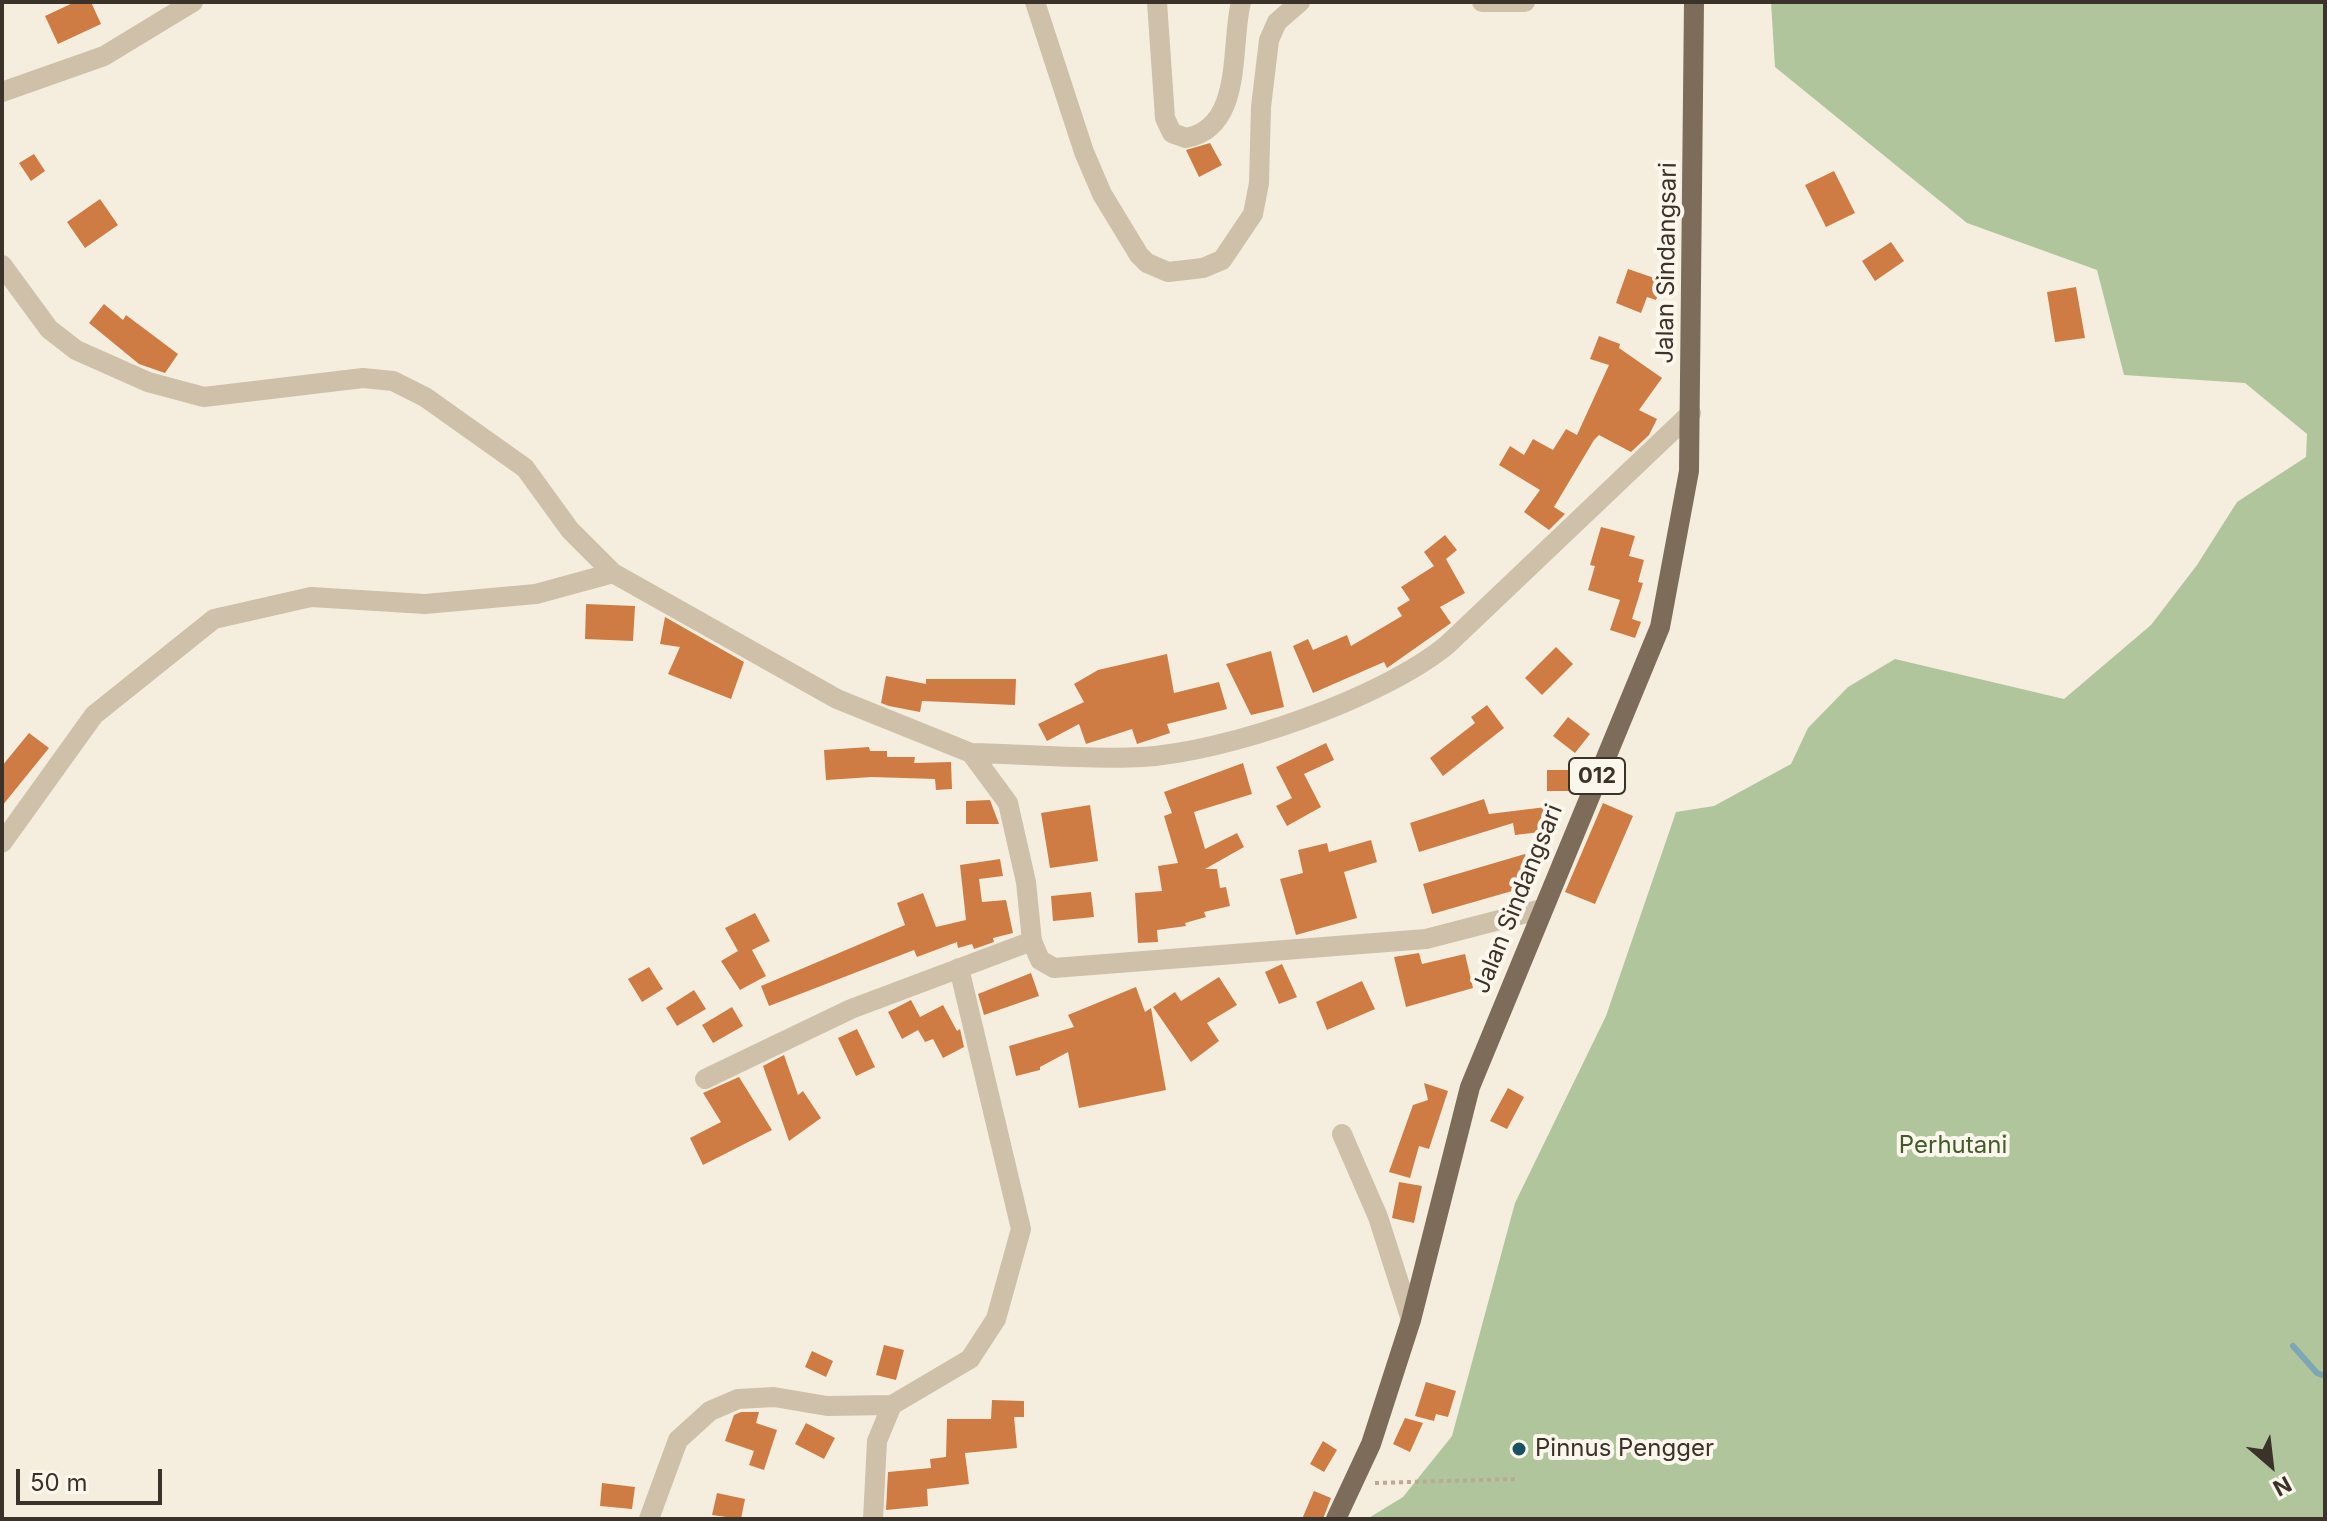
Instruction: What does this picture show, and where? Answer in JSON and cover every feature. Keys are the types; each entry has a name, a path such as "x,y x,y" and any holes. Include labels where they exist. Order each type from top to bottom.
{"main road":[{"name":"Jalan Sindangsari","path":"1336,1519 1371,1444 1411,1320 1470,1087 1660,627 1689,471 1694,2"}],"street":[{"path":"2,92 104,56 193,2"},
{"path":"1035,2 1084,152 1102,194 1139,255 1147,263 1168,272 1203,268 1222,260 1253,214 1259,183 1261,107 1269,40 1277,22 1300,2"},
{"path":"1157,2 1165,118 1172,133 1186,138 1213,127 1229,96 1241,2"},
{"path":"1482,2 1525,2"},
{"path":"2,265 49,329 76,350 148,382 204,397 363,378 393,381 403,386 475,430 525,468 570,530 613,573 837,699 971,753 1143,757 1240,737 1386,686 1422,665 1447,645 1691,413"},
{"path":"2,843 94,715 214,619 311,597 425,604 536,594 613,573"},
{"path":"971,753 1008,803 1026,882 1032,941 1040,960 1054,968 1412,941 1542,909"},
{"path":"705,1079 851,1009 1032,941"},
{"path":"649,1519 678,1440 710,1411 738,1399 774,1397 827,1406 892,1405 970,1359 996,1319 1021,1229 959,968"},
{"path":"1342,1134 1378,1217 1411,1320"},
{"path":"873,1519 877,1441 892,1405"}],"path":[{"path":"1352,1484 1517,1479"}],"green space":[{"name":"Perhutani","path":"1771,2 2325,2 2325,1519 1367,1519 1403,1497 1452,1436 1515,1203 1606,1016 1676,812 1714,806 1791,764 1808,728 1848,687 1895,659 2064,699 2151,625 2197,565 2237,502 2306,457 2307,434 2245,383 2124,375 2097,270 1967,223 1775,67"}],"building":[{"path":"75,2 91,2 101,24 58,44 45,16"},
{"path":"1210,143 1222,165 1199,177 1186,150"},
{"path":"34,154 45,171 31,181 19,163"},
{"path":"1834,171 1855,213 1826,227 1805,185"},
{"path":"100,199 118,225 85,248 67,222"},
{"path":"1891,242 1904,261 1875,281 1862,261"},
{"path":"1628,269 1663,281 1656,300 1647,297 1641,313 1616,303"},
{"path":"2076,287 2085,338 2055,342 2047,292"},
{"path":"104,304 123,320 126,315 178,354 165,373 139,364 89,323"},
{"path":"1599,336 1620,344 1619,348 1662,378 1639,410 1657,419 1649,435 1631,452 1599,435 1594,440 1554,507 1565,514 1549,530 1524,512 1540,490 1499,465 1510,446 1524,455 1533,439 1553,450 1566,429 1577,435 1609,365 1590,359"},
{"path":"1601,527 1635,536 1629,556 1644,560 1638,582 1643,583 1632,619 1641,622 1635,638 1610,630 1620,600 1588,590 1595,566 1590,565"},
{"path":"1445,535 1457,550 1446,559 1465,593 1440,607 1451,623 1387,668 1384,662 1313,693 1293,646 1308,639 1313,650 1347,635 1351,646 1402,616 1397,608 1410,600 1401,587 1434,566 1424,552"},
{"path":"586,604 635,606 633,641 585,639"},
{"path":"665,617 744,662 731,699 668,674 680,647 660,644"},
{"path":"1556,647 1573,664 1542,695 1525,678"},
{"path":"1271,651 1284,707 1251,715 1226,664"},
{"path":"1167,654 1174,693 1219,682 1227,709 1167,724 1170,733 1137,744 1132,729 1086,744 1079,724 1047,741 1038,724 1084,702 1074,684 1098,670"},
{"path":"886,676 926,684 926,679 1016,679 1015,705 922,701 920,712 889,706 881,703"},
{"path":"1487,705 1504,728 1443,776 1430,758 1475,723 1471,717"},
{"path":"1568,717 1590,734 1575,753 1553,736"},
{"path":"29,733 49,748 2,806 2,766"},
{"path":"1326,743 1334,760 1304,774 1321,807 1287,826 1276,806 1292,798 1276,767"},
{"path":"869,747 870,751 887,751 887,757 915,757 914,763 951,762 952,789 936,790 935,779 872,777 826,780 824,750"},
{"path":"1243,763 1252,794 1194,812 1205,849 1237,833 1244,847 1205,869 1217,869 1220,888 1226,887 1230,906 1204,912 1206,917 1185,923 1186,926 1157,930 1158,942 1138,943 1135,893 1162,891 1158,866 1178,863 1164,816 1172,813 1164,792"},
{"path":"1547,770 1571,770 1571,791 1547,791"},
{"path":"1484,799 1489,814 1546,807 1549,831 1515,835 1513,823 1419,852 1410,823"},
{"path":"990,800 999,824 966,824 966,801"},
{"path":"1603,803 1633,816 1595,904 1565,892"},
{"path":"1090,805 1098,861 1050,868 1041,813"},
{"path":"1371,840 1377,862 1344,872 1357,918 1296,935 1280,879 1303,873 1298,850 1327,843 1329,852"},
{"path":"1525,854 1533,885 1432,914 1423,884"},
{"path":"1000,859 1003,876 979,879 982,902 1006,900 1013,933 993,938 994,942 974,949 972,944 958,948 957,942 917,957 914,950 769,1006 761,986 905,925 897,903 923,893 936,927 966,920 960,865"},
{"path":"1091,892 1094,917 1053,921 1051,896"},
{"path":"755,913 770,941 752,950 766,976 740,990 721,961 738,951 725,928"},
{"path":"1419,953 1422,964 1465,954 1473,988 1406,1007 1394,957"},
{"path":"1282,964 1297,997 1279,1004 1265,972"},
{"path":"649,967 663,989 642,1002 628,979"},
{"path":"1031,973 1039,996 984,1015 978,994"},
{"path":"1219,977 1237,1005 1207,1023 1219,1041 1191,1062 1153,1007 1175,992 1181,1001"},
{"path":"1362,981 1375,1009 1327,1030 1316,1002"},
{"path":"1136,987 1145,1012 1151,1008 1166,1090 1079,1108 1068,1052 1040,1067 1040,1070 1016,1076 1009,1046 1074,1027 1068,1015"},
{"path":"694,990 706,1009 677,1026 666,1008"},
{"path":"911,1000 920,1017 943,1005 957,1031 960,1029 964,1047 943,1058 933,1039 925,1042 918,1030 902,1039 888,1012"},
{"path":"732,1007 743,1026 713,1043 702,1025"},
{"path":"857,1029 875,1067 856,1076 838,1038"},
{"path":"784,1055 798,1095 803,1091 821,1118 789,1141 763,1066"},
{"path":"739,1077 772,1130 703,1165 690,1138 721,1122 703,1093"},
{"path":"1424,1083 1448,1091 1429,1149 1419,1146 1410,1178 1389,1172 1413,1105 1428,1100"},
{"path":"1508,1088 1524,1097 1507,1129 1490,1121"},
{"path":"1399,1182 1422,1186 1414,1223 1392,1218"},
{"path":"884,1345 904,1350 896,1380 876,1375"},
{"path":"812,1351 833,1361 826,1377 805,1367"},
{"path":"1426,1382 1456,1391 1448,1417 1436,1414 1434,1421 1415,1416"},
{"path":"992,1400 1024,1401 1024,1417 1014,1417 1017,1448 965,1453 969,1484 927,1489 928,1506 886,1510 888,1472 931,1468 930,1459 946,1457 947,1419 991,1419"},
{"path":"759,1412 756,1423 777,1430 764,1470 749,1465 754,1451 725,1441 734,1415"},
{"path":"1405,1418 1423,1423 1410,1452 1393,1444"},
{"path":"806,1423 835,1438 824,1459 795,1444"},
{"path":"1323,1441 1337,1450 1324,1472 1310,1464"},
{"path":"602,1483 635,1487 632,1509 600,1506"},
{"path":"1314,1491 1331,1498 1323,1519 1302,1519"},
{"path":"717,1493 745,1499 741,1519 712,1515"}],"waterway":[{"path":"2293,1346 2317,1373 2325,1376"}],"place":[{"name":"Pinnus Pengger","path":"1519,1449"}]}
